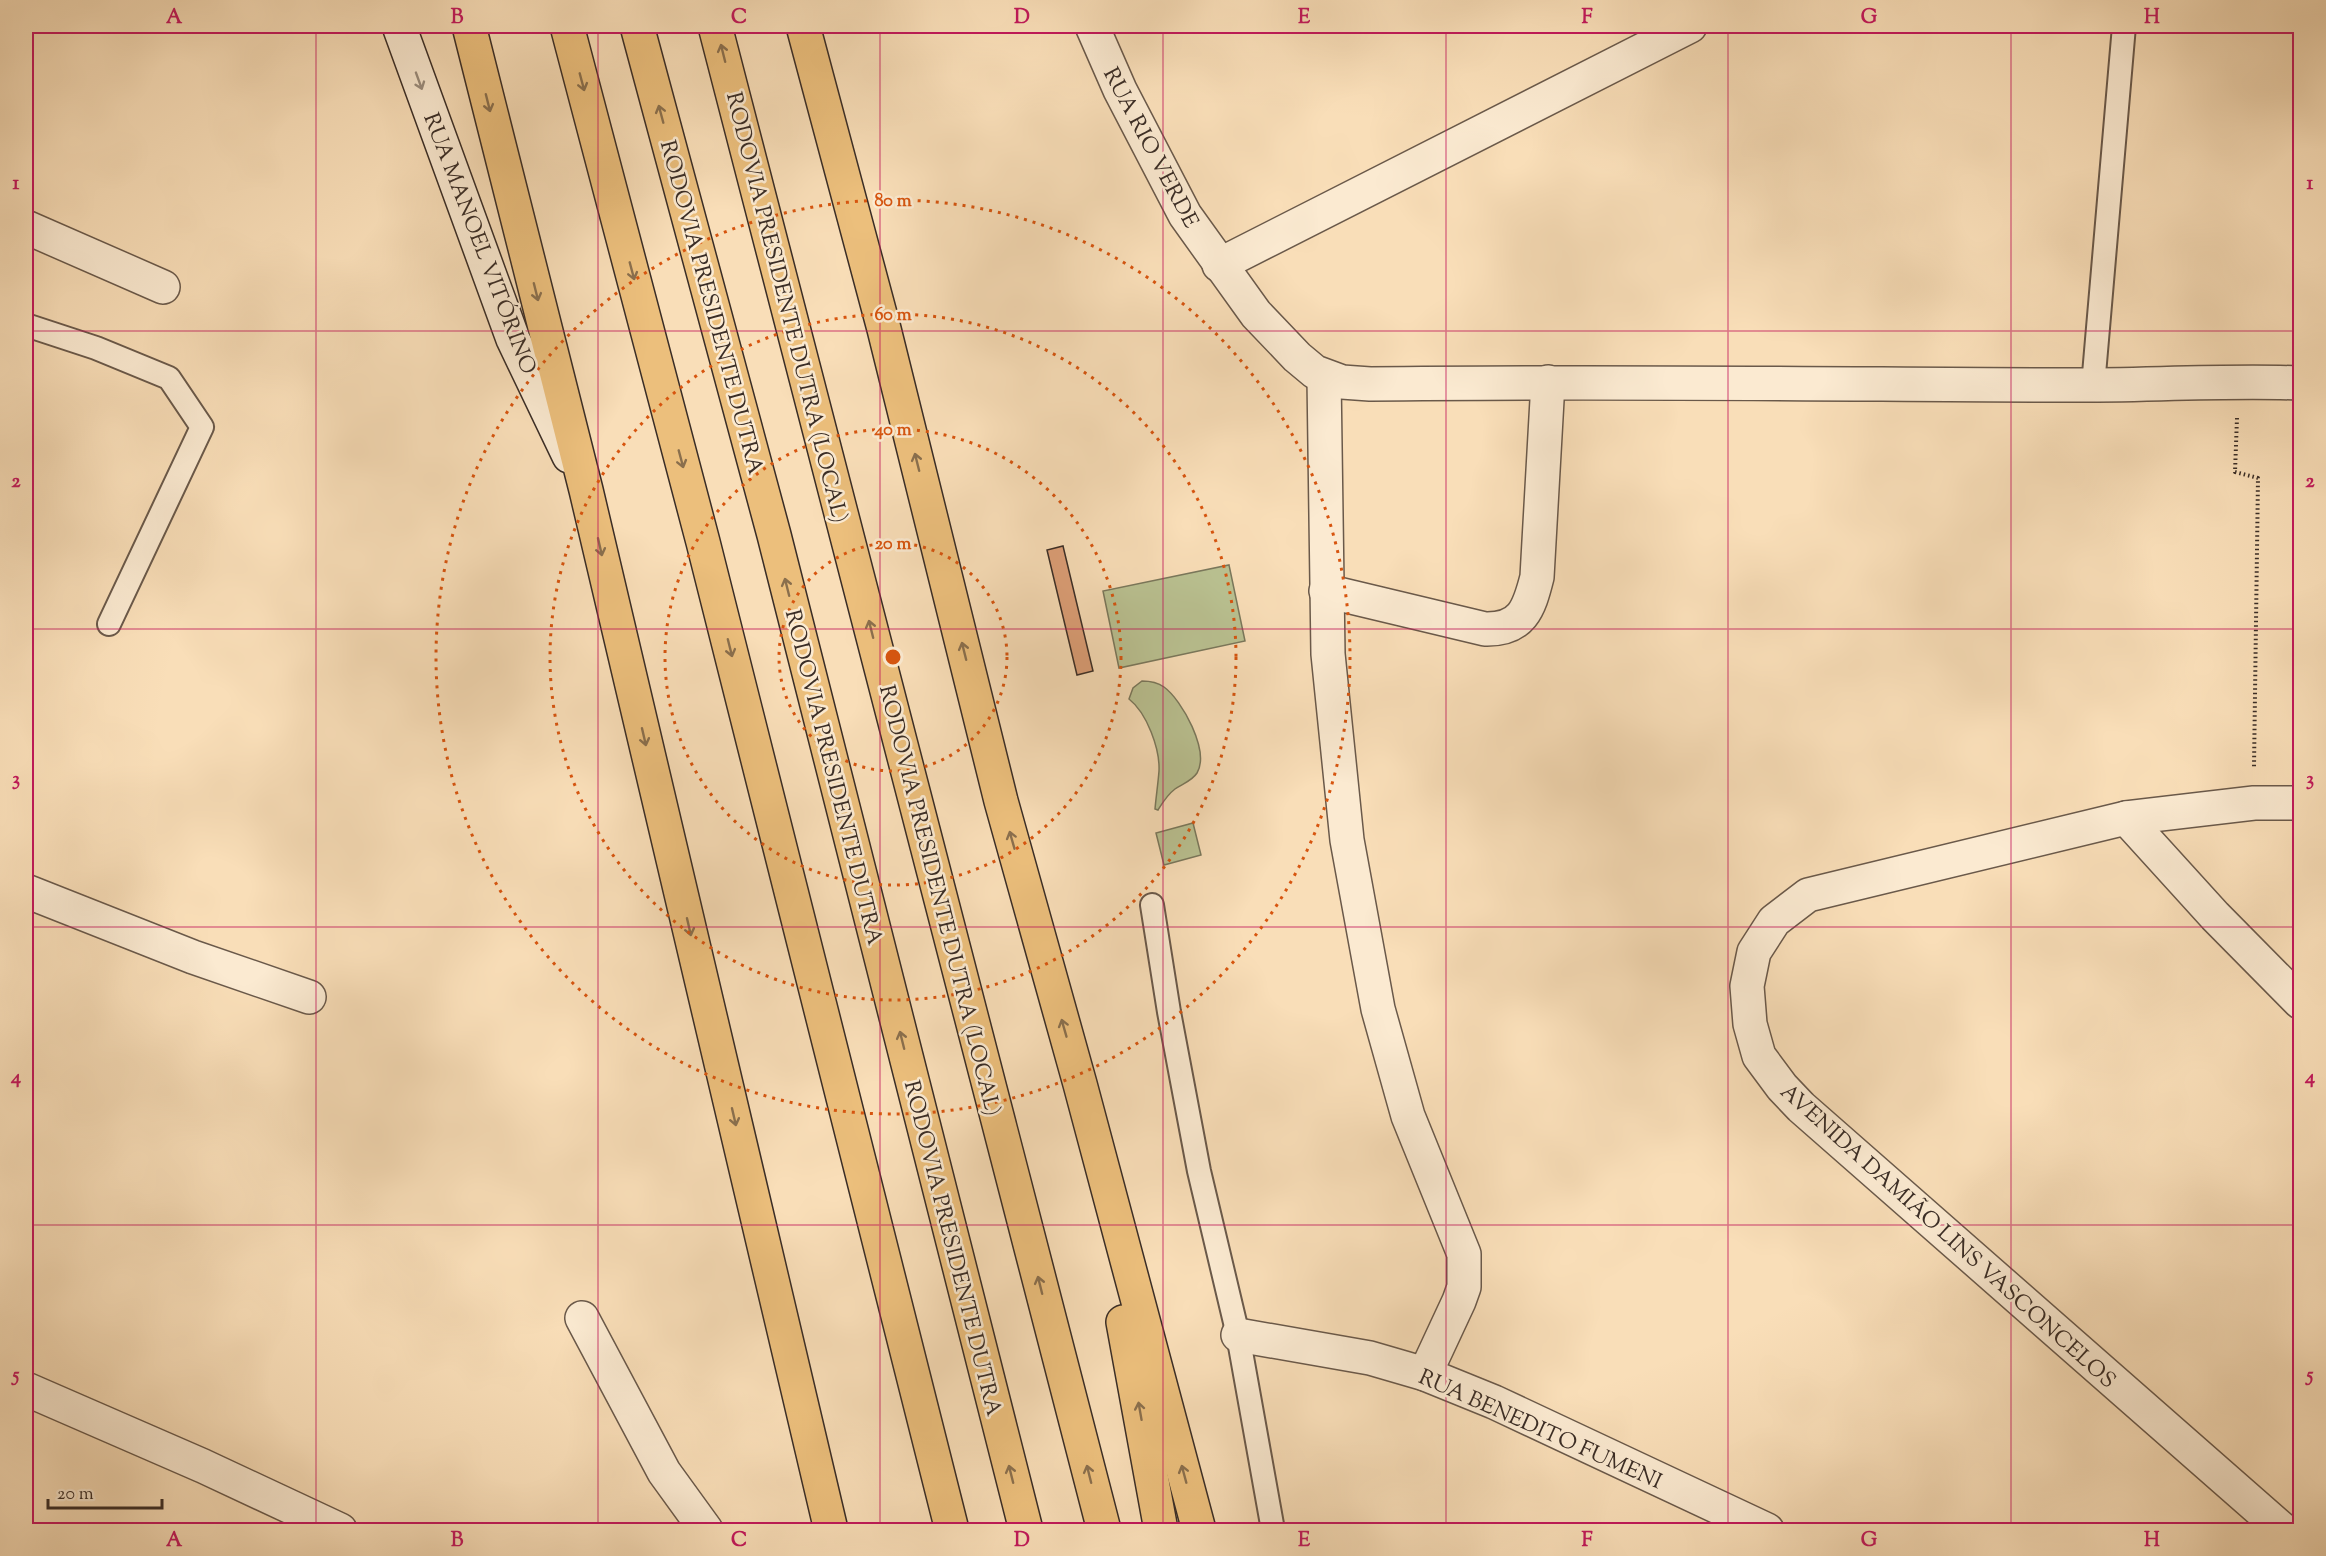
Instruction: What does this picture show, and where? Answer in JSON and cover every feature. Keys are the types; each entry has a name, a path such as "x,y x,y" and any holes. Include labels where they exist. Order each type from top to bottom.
{"highway":[{"path":"469,26 586,490 831,1530"},
{"path":"567,26 706,554 952,1530"},
{"name":"RODOVIA PRESIDENTE DUTRA","path":"637,26 777,547 1026,1530"},
{"name":"RODOVIA PRESIDENTE DUTRA (LOCAL)","path":"715,26 1104,1530"},
{"path":"803,26 884,330 1001,801 1080,1084 1199,1530"},
{"path":"1080,1084 1161,1530"}],"street":[{"name":"RUA MANOEL VITÓRINO","path":"399,26 513,339 586,490"},
{"path":"1219,265 1690,26"},
{"name":"RUA RIO VERDE","path":"1101,29 1120,90 1185,215 1256,314 1297,357 1324,377"},
{"path":"26,227 164,287"},
{"path":"1425,1374 1464,1287 1464,1254 1408,1116 1378,1009 1347,840 1328,654 1324,377 1342,382 1370,384 1548,382 2093,386 2238,381 2301,383"},
{"path":"1326,591 1485,629 1501,630 1515,624 1532,596 1538,578 1548,382"},
{"name":"AVENIDA DAMIÃO LINS VASCONCELOS","path":"2283,1530 1801,1107 1782,1087 1759,1056 1750,1024 1747,986 1754,952 1774,921 1808,895 2126,818 2254,803 2301,803"},
{"path":"2126,818 2215,916 2301,1002"},
{"path":"26,891 193,957 309,997"},
{"path":"582,1318 664,1472 705,1530"},
{"name":"RUA BENEDITO FUMENI","path":"1238,1335 1370,1358 1425,1374 1494,1402 1767,1530"},
{"path":"26,1389 203,1466 340,1530"}],"lane":[{"path":"2093,386 2124,26"},
{"path":"26,325 96,348 169,378 202,427 109,624"},
{"path":"1152,905 1169,1012 1199,1171 1238,1335 1273,1530"}],"path":[{"path":"2238,381 2235,472 2258,478 2254,803"}],"green space":[{"path":"1229,565 1245,641 1119,668 1103,591"},
{"path":"1142,681 1159,684 1179,703 1192,727 1200,752 1200,764 1195,776 1172,791 1158,810 1155,809 1159,762 1155,742 1147,722 1129,699 1133,688"},
{"path":"1193,823 1201,855 1164,865 1156,833"}],"building":[{"path":"1063,546 1093,671 1077,675 1047,550"}]}
